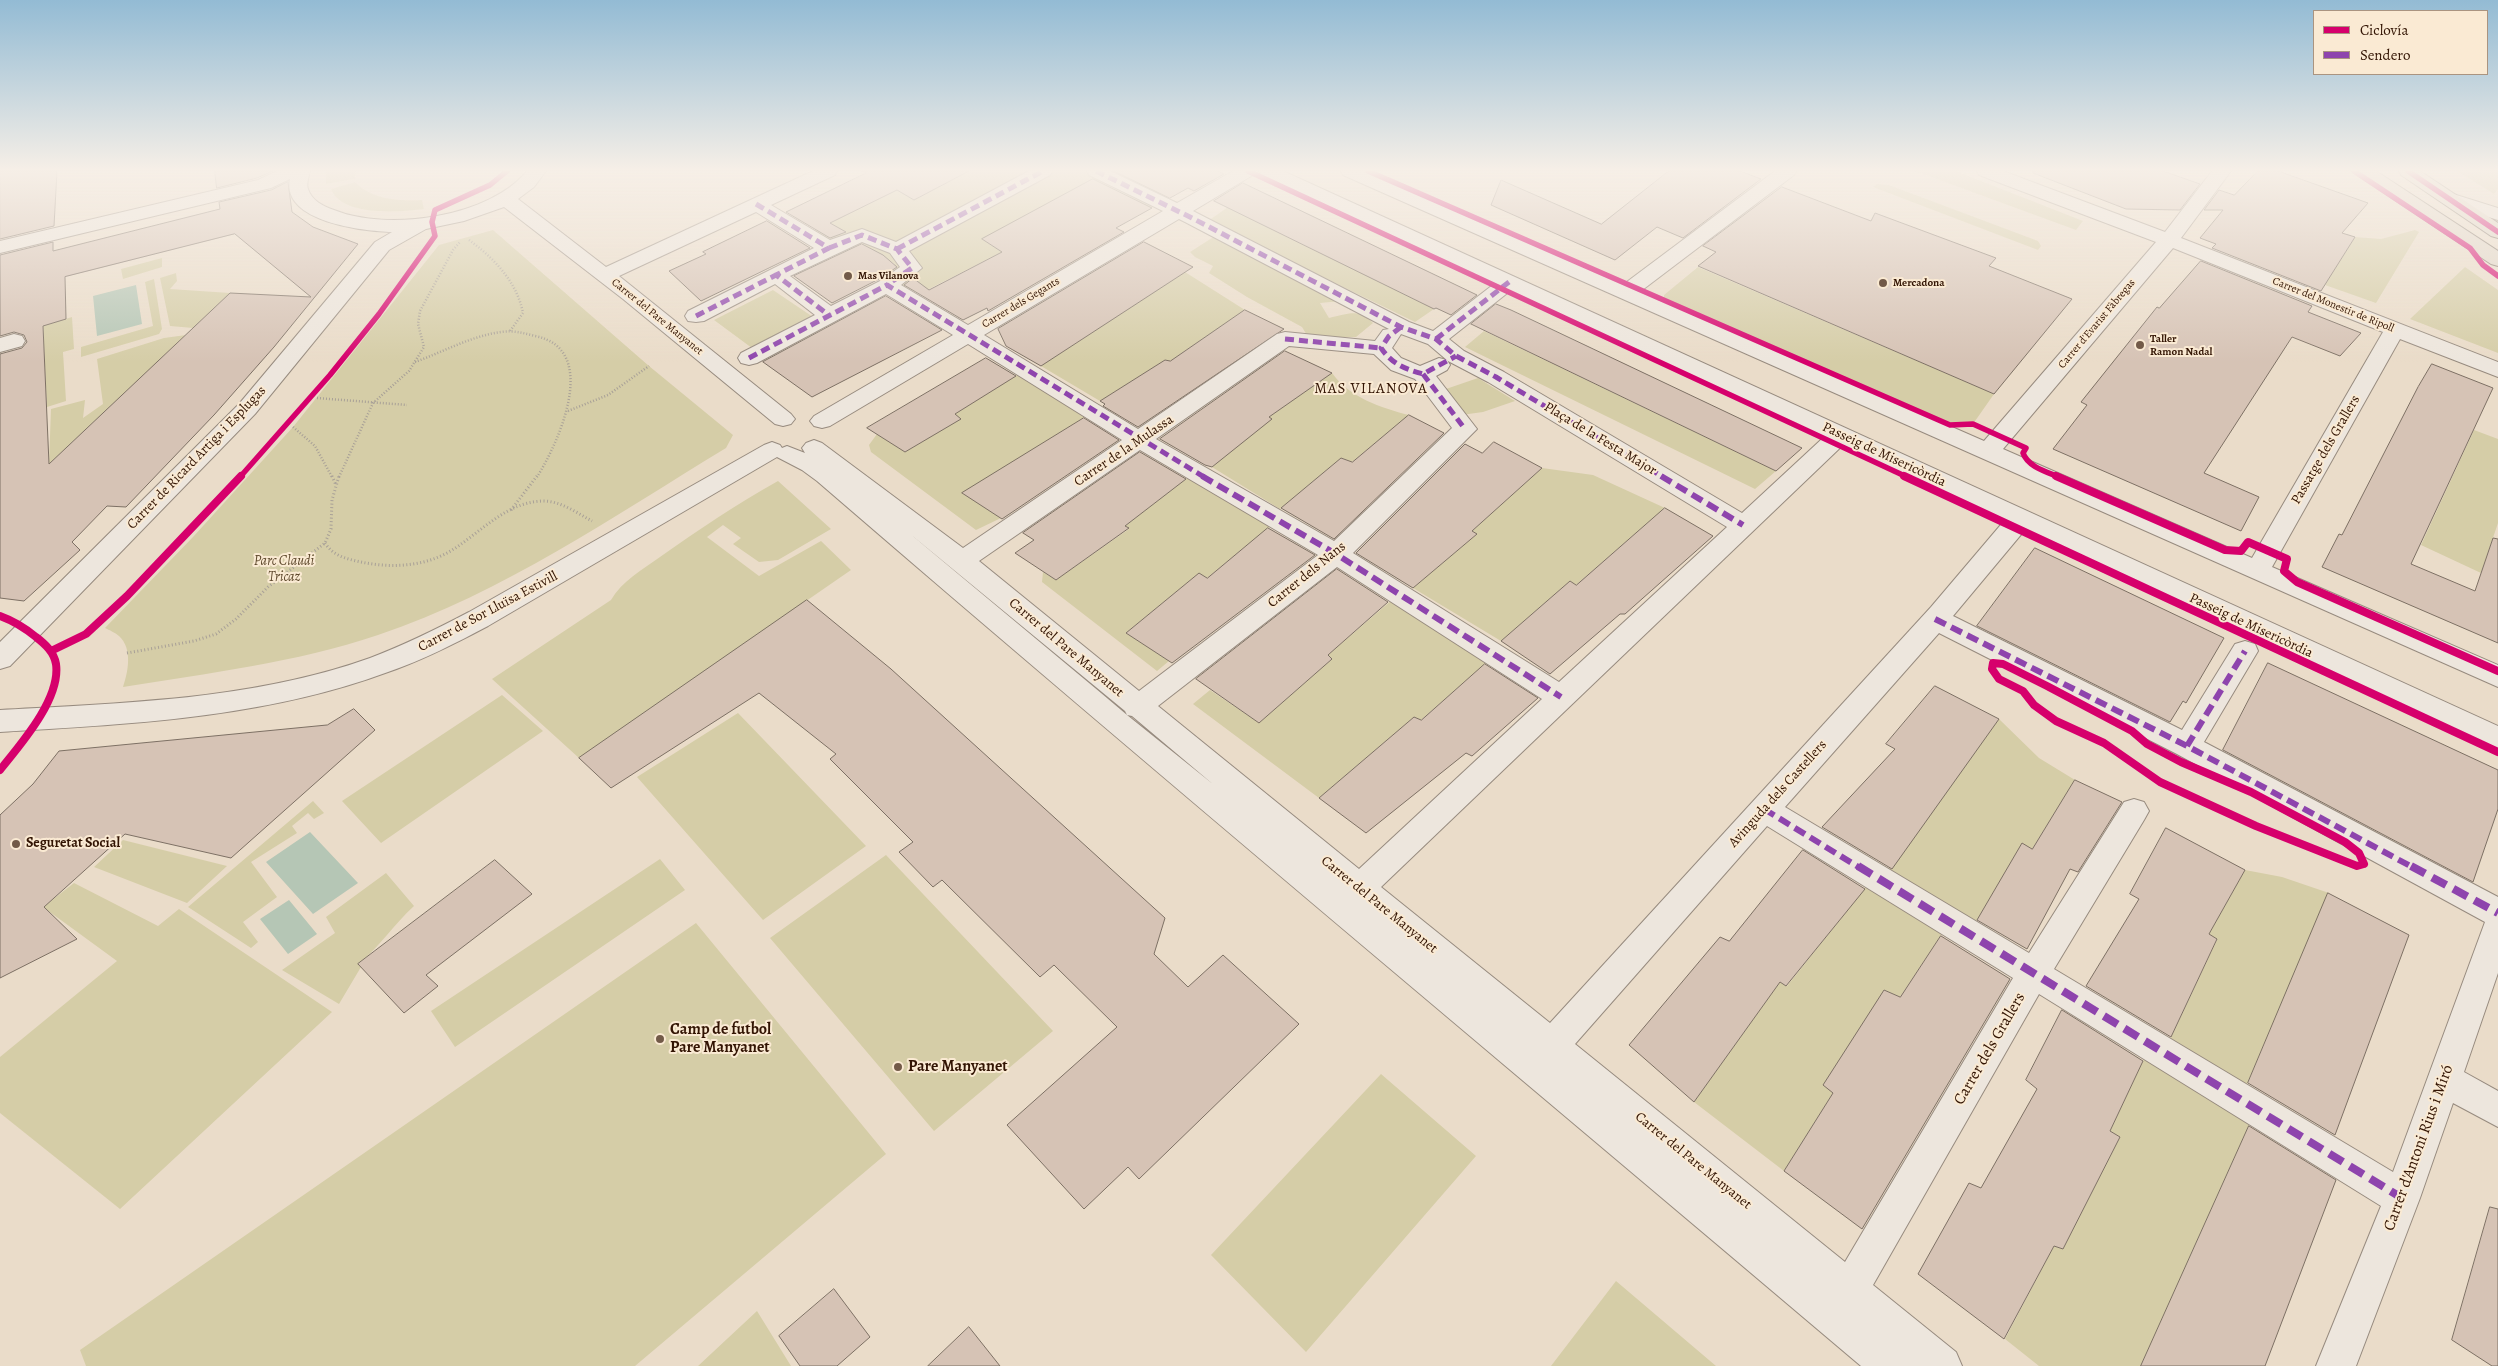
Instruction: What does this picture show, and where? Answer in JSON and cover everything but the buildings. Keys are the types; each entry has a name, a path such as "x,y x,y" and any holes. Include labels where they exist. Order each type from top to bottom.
{"main road":[{"path":"2460,235 2498,260"}],"street":[{"path":"0,247 51,235"},
{"path":"378,235 382,246"},
{"name":"Carrer de Ricard Artiga i Esplugas","path":"0,659 247,408 382,246 402,235"},
{"name":"Carrer del Pare Manyanet","path":"553,235 783,419"},
{"path":"605,275 691,235"},
{"path":"808,235 830,248"},
{"path":"696,316 830,248 862,235 897,248 912,268 887,285 749,358"},
{"path":"897,248 922,235"},
{"name":"Carrer dels Gegants","path":"822,421 1136,235"},
{"name":"Plaça de la Festa Major","path":"1225,235 1401,327 1436,339 1456,356 1743,525"},
{"name":"Passeig de Misericòrdia","path":"1407,235 2498,739"},
{"path":"1495,235 2498,677"},
{"path":"1626,292 1702,235"},
{"name":"Carrer del Monestir de Ripoll","path":"2155,235 2498,370"},
{"name":"Carrer d'Evarist Fàbregas","path":"1989,451 2173,235"},
{"path":"776,275 830,316"},
{"path":"1436,339 1509,282"},
{"path":"887,285 1140,440 1336,554 1561,697"},
{"path":"1401,327 1389,336 1381,348 1386,358 1395,366 1423,374 1456,356"},
{"name":"Passatge dels Grallers","path":"2256,571 2395,329"},
{"name":"Carrer de la Mulassa","path":"962,561 1285,340 1381,348"},
{"name":"Carrer dels Nans","path":"1137,707 1336,554 1465,429 1423,374"},
{"path":"808,416 822,421 826,426 826,438 791,451 767,446 766,434 776,423 783,419 808,416"},
{"path":"1349,898 1840,434"},
{"name":"Carrer del Pare Manyanet","path":"791,451 840,466 962,561 1137,707 1349,898"},
{"name":"Carrer del Pare Manyanet","path":"791,451 825,474 1091,700 1349,898 1542,1056 1850,1289 1942,1366"},
{"name":"Carrer de Sor Lluïsa Estivill","path":"0,721 114,713 228,701 351,675 408,654 479,620 791,451"},
{"name":"Avinguda dels Castellers","path":"1542,1056 1936,618 2021,518"},
{"path":"1936,618 2187,746 2498,914"},
{"path":"2187,746 2245,651"},
{"path":"1764,809 2402,1198"},
{"name":"Carrer dels Grallers","path":"1850,1289 2034,973 2134,810"},
{"name":"Carrer d'Antoni Rius i Miró","path":"2336,1366 2402,1198 2498,928"},
{"name":"Carrer del Pare Manyanet","path":"1542,1056 1891,1366"},
{"path":"2445,1080 2498,1110"}],"path":[{"path":"127,653 194,641 216,634 236,619 268,587 326,543 331,529 332,500 341,470 374,403 409,372 424,347 418,324 420,311 453,250 464,238 480,248 518,291 523,313 510,331"},
{"path":"326,543 335,554 374,565 391,566 426,560 447,553 511,510 520,500 557,444 568,411 570,380 565,353 550,340 540,335 510,331 484,336 415,362"},
{"path":"568,411 608,395 648,366"},
{"path":"315,395 374,403 407,405"},
{"path":"292,418 289,426 308,438 326,458 337,485"},
{"path":"511,510 536,502 547,501 560,505 599,525"}],"green space":[{"name":"Parc Claudi Tricaz","path":"476,235 498,235 649,366 733,435 726,448 557,551 469,598 424,618 347,645 315,653 251,666 123,687 128,668 126,647 119,636 105,628 193,537 293,427 439,245"},
{"path":"818,235 995,235 982,239 1002,252 919,294 890,279 899,273 890,268 895,264 862,243 842,253"},
{"path":"1236,235 1284,235 1434,309 1415,322"},
{"path":"1998,235 2021,235 2038,241 2041,246 2038,250"},
{"path":"2397,235 2417,235 2376,303 2325,285 2355,237 2381,239"},
{"path":"1215,236 1342,301 1320,303 1329,318 1352,313 1362,315 1373,323 1356,337 1308,337 1302,327 1247,297 1209,273 1213,266 1195,257 1190,252"},
{"path":"162,258 162,267 123,279 121,269"},
{"path":"1698,267 1994,394 1973,424 1950,425 1664,300 1664,295"},
{"path":"2465,267 2498,290 2498,353 2410,319"},
{"path":"1185,272 1245,310 1170,361 1165,360 1100,401 1041,366"},
{"path":"176,273 177,281 170,289 230,293 193,328 170,326 160,278"},
{"path":"154,279 162,329 159,334 81,357 81,347 153,326 145,282"},
{"path":"773,290 816,319 756,351 714,320"},
{"path":"72,317 74,349 63,352 66,401 47,407 43,326"},
{"path":"1484,331 1776,471 1755,489 1465,347"},
{"path":"186,335 49,464 51,409 85,400 83,418 103,404 97,359 164,338"},
{"path":"1022,372 1090,414 963,493 1001,518 976,530 871,452 869,445 877,434 905,452 960,419 955,414"},
{"path":"1332,373 1347,389 1356,395 1377,405 1409,415 1352,462 1341,458 1280,509 1212,467 1269,417"},
{"path":"1478,378 1515,401 1483,412 1461,415 1446,389"},
{"path":"2474,430 2498,439 2498,523 2481,573 2421,545"},
{"path":"1542,468 1593,475 1665,508 1576,585 1570,581 1501,641 1413,588 1476,535 1472,531"},
{"path":"1191,475 1272,525 1207,578 1199,573 1126,633 1169,661 1157,671 1042,582 1043,572 1056,580 1129,529 1125,526"},
{"path":"778,481 831,529 778,560 759,562 733,544 741,538 723,525 707,537 759,576 821,541 851,570 579,758 492,679 611,600 621,587 639,571 703,527"},
{"path":"1393,599 1492,658 1421,720 1414,717 1319,798 1193,704 1210,690 1259,723 1332,659 1328,655"},
{"path":"502,695 543,731 381,843 342,801"},
{"path":"738,713 866,846 763,920 637,777"},
{"path":"1999,719 2039,758 2075,780 2032,849 2022,844 1975,924 1887,871"},
{"path":"313,801 324,813 314,819 308,813 292,826 297,833 251,862 277,897 243,922 258,942 251,948 188,907"},
{"path":"123,840 227,866 187,903 94,867"},
{"path":"886,855 1053,1031 934,1131 770,938"},
{"path":"660,859 685,890 455,1047 431,1011"},
{"path":"2245,870 2282,877 2329,893 2245,1089 2168,1044 2217,940 2209,934"},
{"path":"386,873 414,906 373,951 358,964 361,967 339,1004 282,970 335,933 326,917"},
{"path":"74,883 158,926 179,909 332,1012 120,1209 0,1113 0,1057 117,961 43,907"},
{"path":"1866,887 1943,932 1900,997 1884,990 1833,1093 1784,1171 1694,1102 1780,982 1787,986"},
{"name":"Camp de futbol Pare Manyanet","path":"696,923 886,1154 635,1366 86,1366 80,1350"},
{"path":"2145,1057 2252,1119 2141,1366 2039,1366 2005,1339 2054,1246 2063,1249 2120,1137 2110,1131"},
{"path":"1381,1074 1476,1156 1306,1352 1211,1255"},
{"path":"1616,1281 1716,1366 1551,1366"},
{"path":"757,1311 791,1366 698,1366"}],"shaded area":[{"path":"136,285 142,324 97,336 93,296"},
{"path":"310,832 358,883 313,914 266,862"},
{"path":"289,900 317,934 288,954 260,919"}],"marked path":[{"path":"807,235 829,248 776,275 830,316"},
{"path":"829,248 862,235 897,249 912,268 887,285"},
{"path":"897,249 924,235"},
{"path":"1224,235 1401,327 1436,339 1456,356 1496,377 1743,525"},
{"path":"696,316 776,275"},
{"path":"1436,339 1509,282"},
{"path":"749,358 887,285 1140,440 1336,554 1561,697"},
{"path":"1401,327 1389,336 1381,348 1389,359 1399,366 1423,374 1456,356"},
{"path":"1285,339 1381,348"},
{"path":"1423,374 1465,429"},
{"path":"1935,619 2187,746 2498,913"},
{"path":"2187,746 2245,651"},
{"path":"1764,809 2402,1198"}],"cycle path":[{"path":"51,651 86,634 127,596 220,500 330,375 379,314 435,235"},
{"path":"1385,235 2498,752"},
{"path":"1514,235 1950,425 1973,424 2026,448 2023,453 2025,459 2036,467 2225,550 2241,551 2248,542 2287,559 2284,571 2297,582 2498,671"},
{"path":"2450,235 2470,248 2483,265 2498,276"},
{"path":"0,616 28,630 44,643 50,650 56,663 55,679 42,713 0,770"},
{"path":"1993,663 2003,664 2047,686 2132,731 2147,744 2181,762 2251,792 2345,842 2359,853 2364,864 2357,866 2256,826 2160,782 2104,743 2056,721 2034,705 2023,691 1999,679 1992,669 1993,663"}],"place":[{"name":"Mas Vilanova","path":"848,276"},
{"name":"Mercadona","path":"1883,283"},
{"name":"Taller Ramon Nadal","path":"2140,345"},
{"name":"Seguretat Social","path":"16,844"},
{"name":"Camp de futbol Pare Manyanet","path":"660,1039"},
{"name":"Pare Manyanet","path":"898,1067"}],"district":[{"name":"MAS VILANOVA","path":"1371,389"}]}
